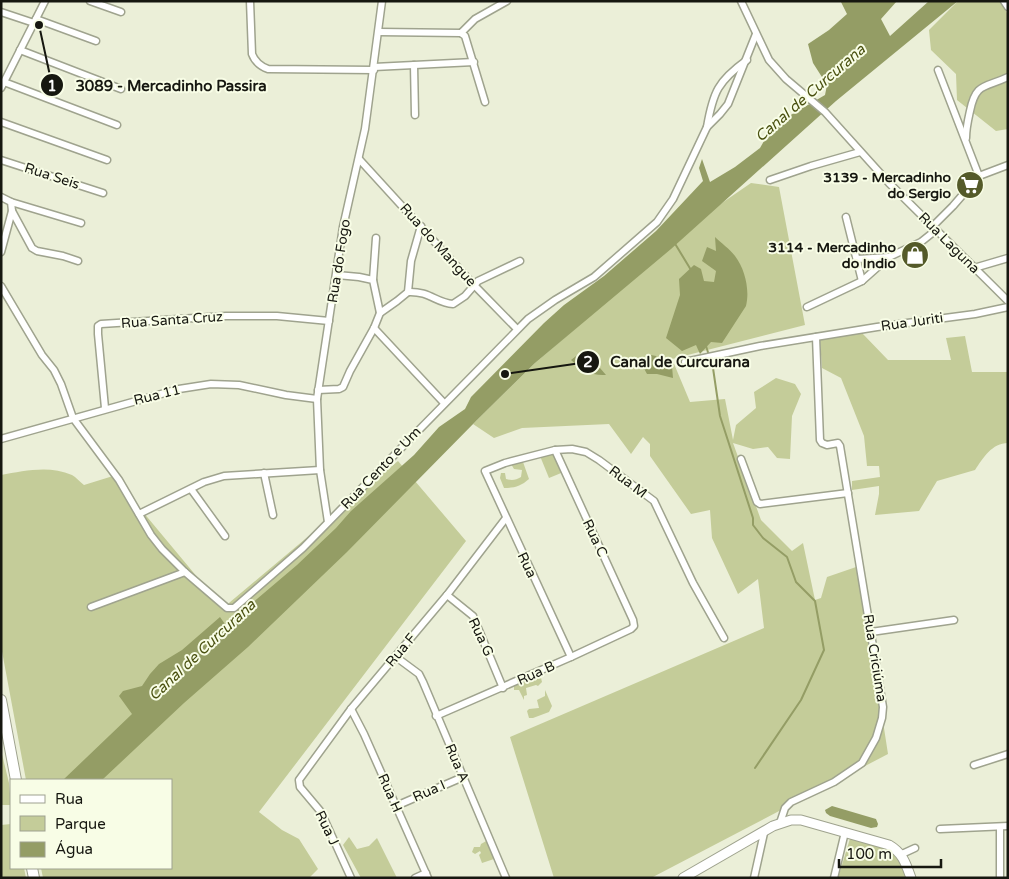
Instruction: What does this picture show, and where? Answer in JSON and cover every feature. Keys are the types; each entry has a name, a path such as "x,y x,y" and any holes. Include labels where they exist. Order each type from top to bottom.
{"main road":[{"path":"1,700 16,779"},
{"path":"683,878 780,823 801,820 890,845 902,854 911,878"}],"street":[{"path":"45,1 3,85 117,125"},
{"path":"90,1 121,12"},
{"path":"250,1 252,54 254,60 262,67 268,69 374,68 474,62"},
{"name":"Rua do Fogo","path":"328,522 320,470 317,399 343,227 359,159 374,68 382,1"},
{"path":"461,33 474,19 507,1"},
{"name":"Rua Laguna","path":"741,1 769,60 786,79 812,100 832,120 860,152 1008,301"},
{"path":"1004,1 1008,7"},
{"path":"1,12 96,41"},
{"path":"379,32 461,33 466,36 485,102"},
{"path":"706,127 728,104 756,34"},
{"path":"20,50 122,89"},
{"path":"706,127 712,101 719,85 729,73 747,60"},
{"path":"414,65 415,114"},
{"path":"938,70 978,176"},
{"path":"968,149 966,130 974,94 985,86 1008,77"},
{"path":"1,122 106,160"},
{"name":"Rua Cento e Um","path":"185,572 229,609 234,608 303,548 528,319 554,300 578,288 594,277 657,222 673,199 706,127"},
{"path":"770,180 860,152"},
{"name":"Rua do Mangue","path":"359,159 474,285 518,329"},
{"name":"Rua Seis","path":"1,160 104,193"},
{"path":"806,306 862,281 889,257 921,242 978,176 1008,165"},
{"path":"1,197 11,202 80,223"},
{"path":"1,252 12,211 11,202"},
{"path":"12,211 32,248 36,251 78,261"},
{"path":"846,217 862,281"},
{"path":"408,292 411,262 421,226"},
{"path":"318,390 339,389 343,387 380,313 374,280 376,238"},
{"path":"857,259 889,257"},
{"path":"974,268 1008,258"},
{"path":"380,313 408,292 418,291 453,304 465,296 474,285 520,261"},
{"path":"337,275 374,280"},
{"path":"1,286 42,354 54,370 73,418 119,480 162,550 185,572 91,607"},
{"name":"Rua Juriti","path":"685,362 760,346 974,314 1008,307"},
{"name":"Rua Santa Cruz","path":"106,408 98,334 98,326 101,324 234,316 277,316 329,321"},
{"path":"374,328 444,403"},
{"name":"Rua Criciúma","path":"780,823 785,808 791,802 834,782 857,768 871,749 880,727 883,707 840,446 838,443 827,445 820,440 816,337"},
{"name":"Rua 11","path":"1,438 179,389 211,384 239,385 286,395 317,399"},
{"name":"Rua M","path":"485,471 505,463 555,450 572,449 586,452 599,460 654,501 693,583 724,638"},
{"name":"Rua C","path":"555,450 629,611 634,626"},
{"path":"741,459 757,502 760,504 848,493"},
{"path":"139,514 204,482 224,476 320,470"},
{"name":"Rua","path":"485,471 571,658"},
{"path":"264,473 273,515"},
{"path":"191,489 225,536"},
{"name":"Rua F","path":"298,783 351,709 447,595 506,518"},
{"name":"Rua G","path":"447,595 473,616 503,688"},
{"path":"871,632 954,620"},
{"name":"Rua B","path":"436,716 571,658 634,626"},
{"name":"Rua A","path":"396,657 419,674 506,878"},
{"name":"Rua H","path":"351,709 427,875"},
{"path":"974,765 1008,754"},
{"name":"Rua I","path":"396,806 462,777"},
{"name":"Rua J","path":"298,783 321,812 351,878"},
{"path":"940,829 1008,826"},
{"path":"1000,827 1000,878"},
{"path":"834,878 846,832"},
{"path":"754,878 764,833"},
{"path":"902,854 915,848"},
{"path":"416,878 427,875"}],"green space":[{"path":"958,1 1001,1 1008,15 1008,129 996,131 957,100 956,74 931,50 929,30"},
{"path":"751,183 779,187 805,325 672,359 690,402 725,399 733,440 736,425 756,408 754,392 776,378 795,384 801,394 792,416 790,459 777,458 768,447 753,449 733,443 761,520 792,551 803,543 815,600 821,598 827,577 859,566 888,754 651,878 554,878 510,737 764,628 758,579 738,594 712,538 710,510 691,514 650,456 650,444 643,437 631,454 609,424 522,428 494,438 473,424 535,363 719,205"},
{"path":"862,333 888,360 951,360 946,338 965,336 972,372 1008,372 1008,443 993,448 975,470 937,481 919,511 875,515 879,486 852,490 852,481 880,477 879,466 867,466 864,436 841,378 822,368 820,340"},
{"path":"559,453 566,471 549,478 540,456"},
{"path":"398,461 466,541 259,812 282,830 299,839 318,869 309,878 43,878 41,869 172,869 172,779 26,779 1,646 1,475 36,470 54,470 72,475 84,485 113,476 223,608"},
{"path":"523,462 529,479 518,486 504,488 500,478 501,473 505,473 508,480 521,477 522,470 514,469 511,464"},
{"path":"530,674 540,674 542,682 538,686 526,688 527,695 524,696 524,700 519,690 514,690 514,684 530,679"},
{"path":"545,690 552,706 549,712 529,718 527,711 539,708 537,700 545,696"},
{"path":"1,750 9,783 10,805 1,805"},
{"path":"10,824 10,869 24,869 26,878 1,878 1,825"},
{"path":"852,832 901,849 913,878 838,878"},
{"path":"349,837 357,849 369,846 377,838 397,878 361,878 343,845"},
{"path":"488,840 494,852 494,859 482,863 479,855 480,851 475,854 472,852 474,847 480,847 481,844"}],"water":[{"path":"897,1 881,19 890,36 929,1 958,1 836,101 671,249 535,363 347,552 248,647 184,703 103,779 64,779 132,714 119,696 123,691 142,686 159,664 182,650 220,617 227,627 237,616 297,565 351,511 414,455 439,427 465,409 471,397 544,323 564,305 604,276 656,231 703,181 699,168 702,159 710,182 735,167 760,148 768,134 789,116 825,95 827,85 813,63 808,44 829,30 847,14 841,2"},
{"path":"715,237 733,253 742,267 747,287 746,306 722,343 711,342 700,354 696,345 682,351 666,338 680,295 679,279 694,265 701,269 704,281 714,282 716,271 702,261 707,247 716,251"},
{"path":"580,353 584,359 590,360 592,365 600,368 606,375 587,372 571,360"},
{"path":"651,355 656,356 659,361 672,366 673,378 657,374 647,374 641,363"},
{"path":"832,806 876,819 877,827 871,828 830,816 825,810"}],"waterway":[{"path":"674,242 691,270"},
{"path":"706,346 713,368 720,416 753,518 753,525 763,538 787,557 796,582 815,601 824,650 801,700 755,768"}],"place":[{"name":"3089 - Mercadinho Passira","path":"39,25"},
{"name":"3139 - Mercadinho do Sergio","path":"970,185"},
{"name":"3114 - Mercadinho do Indio","path":"915,255"},
{"name":"Canal de Curcurana","path":"505,374"}]}
